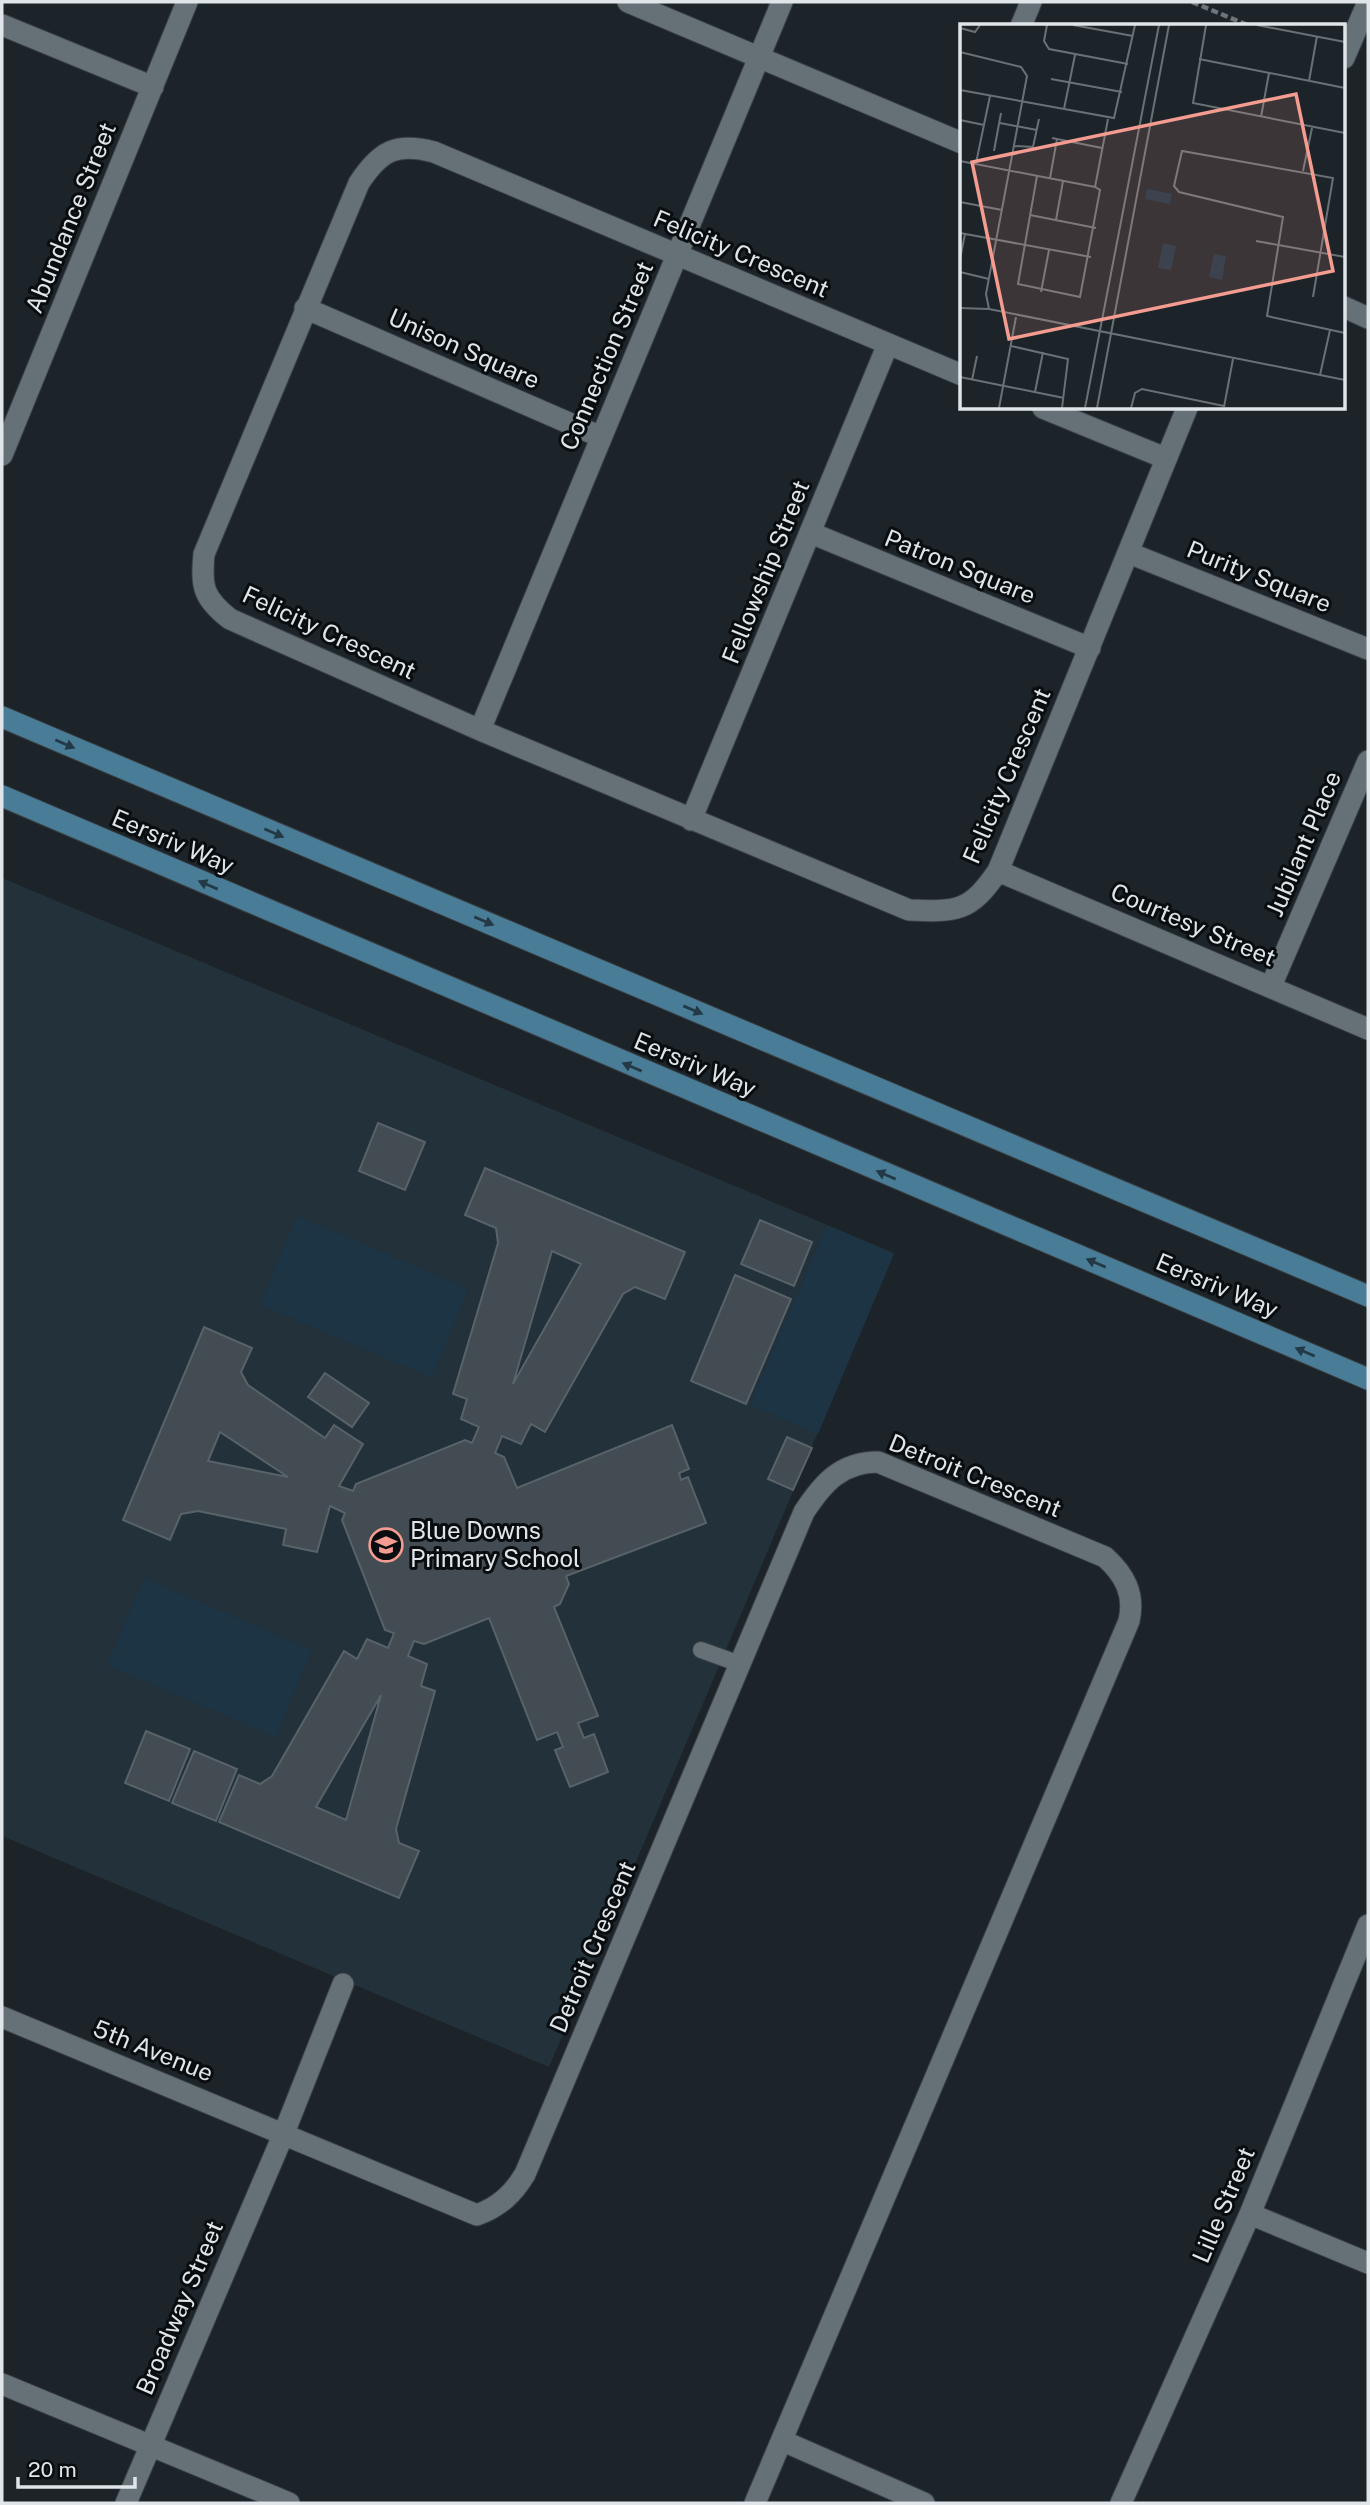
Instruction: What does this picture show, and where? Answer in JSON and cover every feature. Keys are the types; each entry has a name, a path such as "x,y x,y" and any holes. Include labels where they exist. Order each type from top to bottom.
{"main road":[{"name":"Eersriv Way","path":"2,717 1368,1296"},
{"name":"Eersriv Way","path":"2,796 1368,1379"}],"street":[{"name":"Abundance Street","path":"2,455 187,2"},
{"path":"628,2 759,55 960,142"},
{"name":"Connection Street","path":"480,730 782,2"},
{"path":"1022,24 1031,2"},
{"path":"1346,55 1363,31 1368,2"},
{"path":"2,25 153,87"},
{"name":"Felicity Crescent","path":"960,374 434,152 415,147 397,148 380,155 359,183 204,554 203,589 209,599 230,619 480,730 909,910 946,912 967,907 982,894 998,871 1186,410"},
{"name":"Unison Square","path":"305,308 601,437"},
{"path":"1346,308 1368,318"},
{"name":"Fellowship Street","path":"691,820 888,344"},
{"path":"1048,410 1166,458"},
{"name":"Patron Square","path":"810,533 1090,648"},
{"name":"Purity Square","path":"1129,553 1368,649"},
{"name":"Jubilant Place","path":"1271,986 1368,761"},
{"name":"Courtesy Street","path":"998,871 1368,1029"},
{"name":"Detroit Crescent","path":"284,2133 477,2216 499,2206 516,2189 530,2163 804,1512 835,1473 863,1462 878,1462 1105,1557 1123,1577 1132,1601 1129,1621 755,2503"},
{"name":"Lille Street","path":"1121,2503 1250,2214 1368,1925"},
{"name":"Broadway Street","path":"126,2503 284,2133 343,1984"},
{"name":"5th Avenue","path":"2,2017 284,2133"},
{"path":"1250,2214 1368,2263"},
{"path":"2,2384 289,2503"},
{"path":"783,2441 924,2503"}],"lane":[{"path":"701,1650 740,1664"}],"path":[{"path":"1192,2 1245,24"}],"shaded area":[{"name":"Blue Downs Primary School","path":"2,878 894,1253 549,2067 2,1836"},
{"path":"297,1216 469,1289 431,1377 260,1305"},
{"path":"827,1225 894,1254 818,1434 750,1405"},
{"path":"144,1578 312,1650 276,1737 107,1665"}],"building":[{"path":"378,1123 425,1142 405,1190 359,1171"},
{"path":"485,1168 685,1252 665,1299 635,1287 623,1294 545,1432 531,1424 521,1444 502,1436 495,1453 504,1457 517,1488 672,1425 689,1469 679,1473 681,1480 688,1477 706,1523 566,1576 569,1584 560,1604 554,1607 598,1716 578,1723 584,1738 594,1734 608,1772 570,1787 555,1750 563,1747 557,1732 537,1740 489,1618 424,1644 414,1641 408,1656 427,1664 421,1686 435,1691 396,1829 399,1843 419,1851 399,1898 219,1822 239,1775 260,1784 272,1776 344,1651 357,1659 367,1639 388,1648 394,1633 385,1630 342,1520 345,1513 330,1506 317,1552 283,1545 286,1529 198,1511 181,1514 170,1540 123,1520 204,1327 252,1348 241,1372 248,1385 325,1438 334,1425 363,1444 339,1486 353,1491 356,1484 465,1440 472,1443 479,1427 461,1419 467,1399 453,1394 498,1243 496,1228 465,1215","holes":["552,1251 581,1264 513,1384","220,1432 288,1477 208,1461","381,1695 346,1820 316,1807"]},
{"path":"760,1220 812,1242 794,1286 741,1264"},
{"path":"735,1275 791,1299 746,1404 691,1381"},
{"path":"325,1373 369,1403 352,1427 308,1397"},
{"path":"787,1437 812,1448 793,1490 768,1479"},
{"path":"146,1731 190,1749 169,1801 125,1783"},
{"path":"194,1751 237,1769 216,1821 172,1803"}],"place":[{"name":"Blue Downs Primary School","path":"386,1545"}]}
